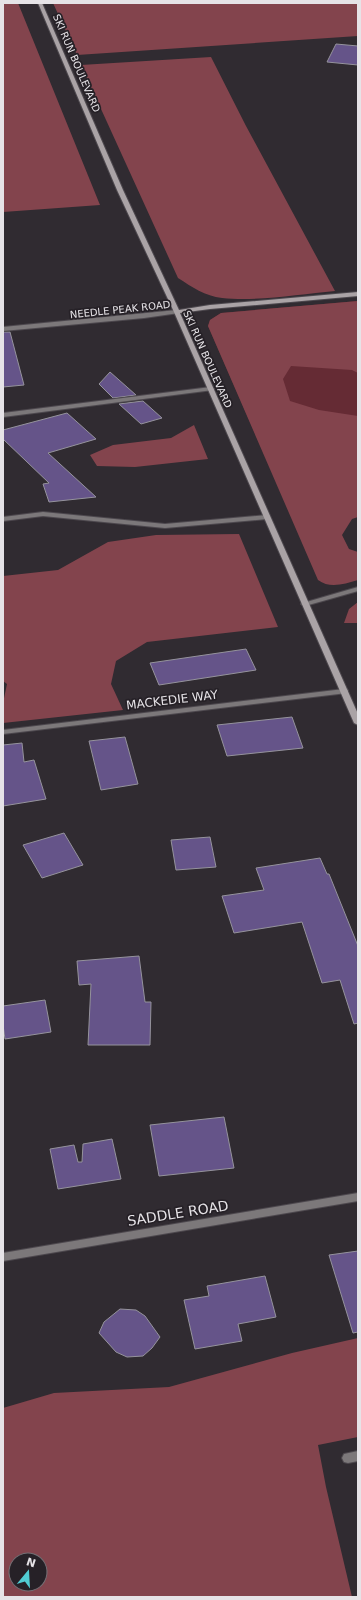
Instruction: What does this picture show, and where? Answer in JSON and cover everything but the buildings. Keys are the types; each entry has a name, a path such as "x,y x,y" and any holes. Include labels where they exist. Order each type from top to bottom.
{"street":[{"name":"SKI RUN BOULEVARD","path":"40,3 120,190 177,312 358,723"},
{"name":"NEEDLE PEAK ROAD","path":"3,329 144,316 210,307 358,294"},
{"path":"3,415 211,390"},
{"path":"3,519 43,514 165,526 267,517"},
{"path":"306,604 358,590"},
{"name":"MACKEDIE WAY","path":"3,732 344,691"},
{"name":"SADDLE ROAD","path":"3,1257 358,1197"}],"shaded area":[{"path":"3,3 18,3 100,205 3,212"},
{"path":"53,3 358,3 358,36 77,55"},
{"path":"211,57 246,126 335,291 250,299 222,298 204,293 178,278 81,65"},
{"path":"358,301 358,444 264,454 208,326 210,320 221,313"},
{"path":"358,301 358,373 352,370 291,366 283,379 290,401 319,410 358,416 358,517 352,519 342,535 349,549 358,552 358,580 332,585 318,580 208,326 210,320 221,313"},
{"path":"194,425 208,459 135,467 97,466 90,455 113,445 171,438"},
{"path":"239,534 278,627 147,642 116,661 111,684 123,710 3,723 3,703 7,684 3,681 3,576 58,570 108,542 156,535"},
{"path":"358,602 358,623 344,623 349,609"},
{"path":"358,1338 358,1437 318,1445 326,1487 352,1597 3,1597 3,1408 54,1393 169,1387 292,1353"}]}
